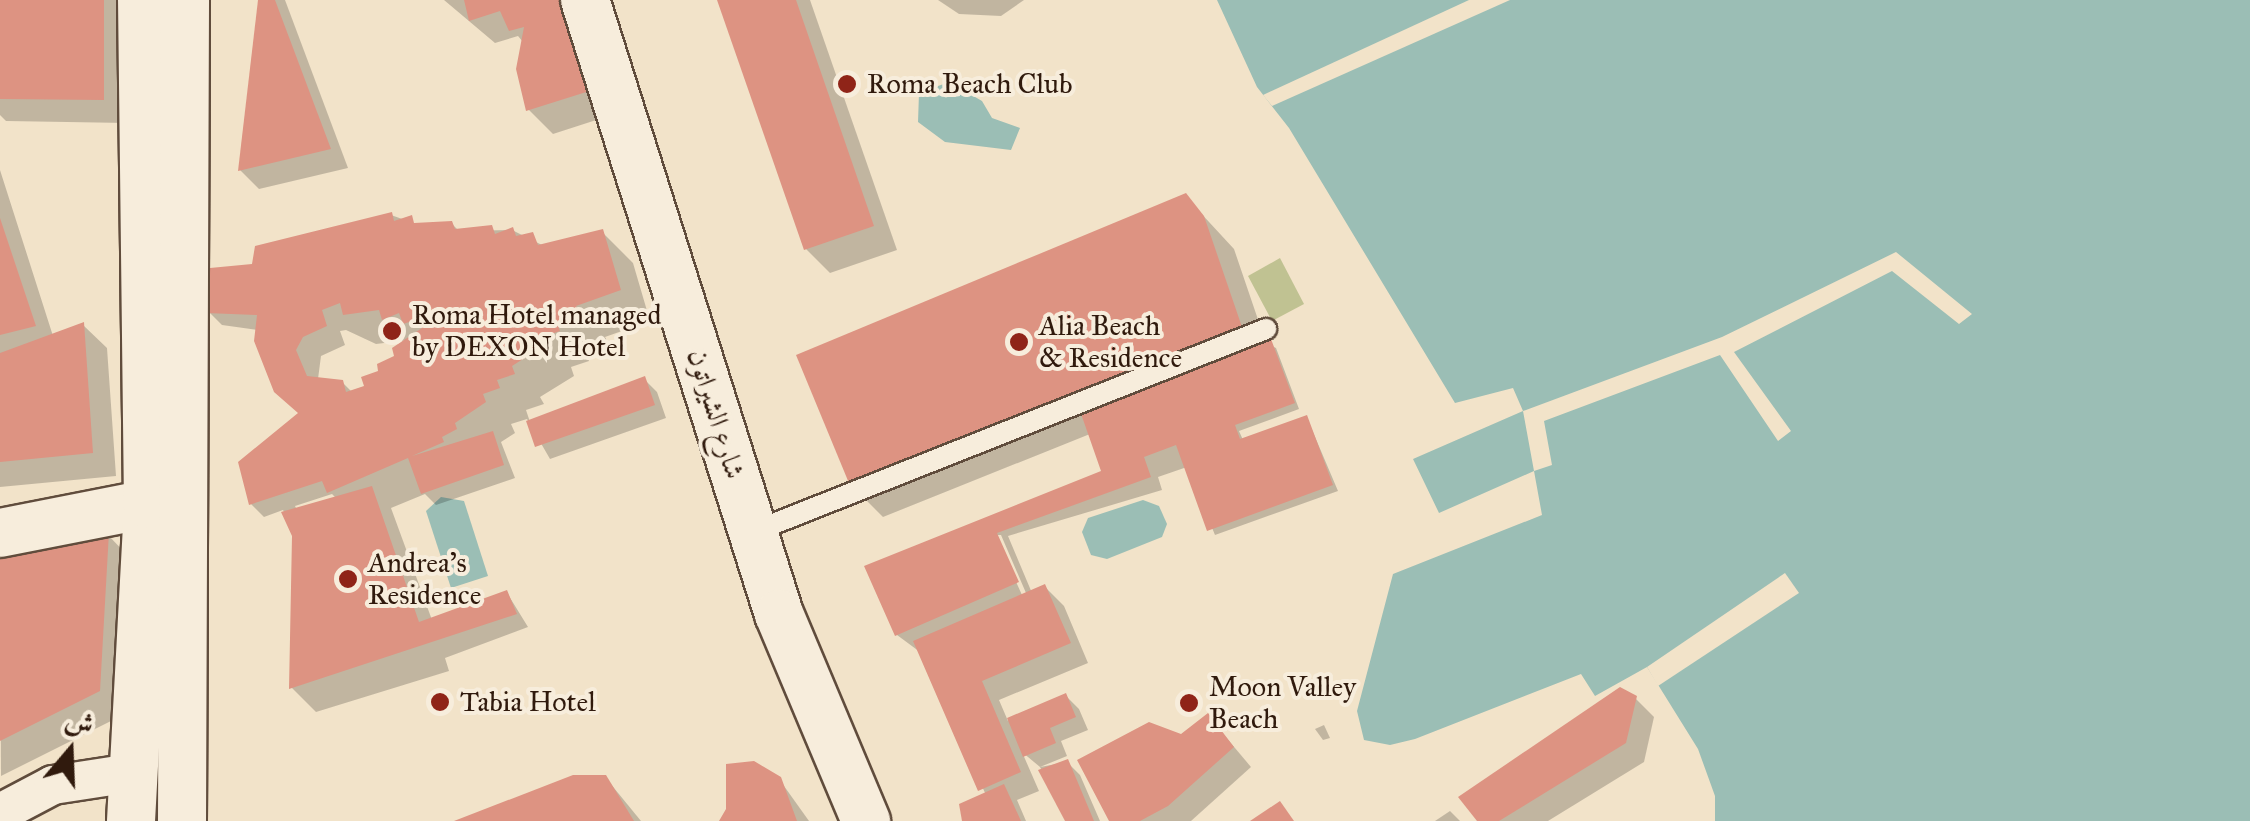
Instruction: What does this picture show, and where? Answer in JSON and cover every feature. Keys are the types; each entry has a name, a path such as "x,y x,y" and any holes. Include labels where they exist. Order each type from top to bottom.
{"street":[{"path":"131,821 148,504 142,0"},
{"path":"182,821 185,0"},
{"name":"شارع الشيراتون","path":"585,0 753,532 818,719 866,821"},
{"path":"0,534 148,504"},
{"path":"0,814 53,785 131,772"}],"lane":[{"path":"753,532 1266,329"}],"green space":[{"path":"1280,258 1304,304 1272,321 1248,276"}],"water":[{"path":"1217,0 2250,0 2250,821 1715,821 1715,796 1698,749 1647,667 1595,696 1581,674 1415,739 1390,745 1364,740 1357,711 1393,574 1542,515 1534,471 1439,513 1413,459 1523,411 1513,388 1455,403 1289,128 1257,87"},
{"path":"949,82 982,101 992,118 1020,128 1011,150 945,142 918,122 919,93"},
{"path":"441,497 464,501 488,576 451,588 426,511"},
{"path":"1143,500 1159,506 1167,524 1162,537 1107,559 1091,555 1082,532 1088,518"}],"pier":[{"path":"1469,0 1510,0 1272,106 1263,95"},
{"path":"1896,252 1972,314 1959,324 1892,271 1734,352 1791,431 1778,441 1720,355 1544,421 1552,465 1534,471 1523,411 1722,337"},
{"path":"1785,573 1799,593 1658,686 1647,667"}],"building":[{"path":"0,0 104,0 104,100 0,99"},
{"path":"258,0 275,0 331,149 238,171"},
{"path":"464,0 566,0 599,88 526,111 516,69 524,27 509,31 500,11 469,21"},
{"path":"717,0 796,0 874,226 804,250"},
{"name":"Alia Beach & Residence","path":"1186,193 1204,216 1243,330 851,488 796,355"},
{"path":"392,212 394,221 412,215 414,223 452,221 455,229 492,225 495,234 513,227 516,236 533,232 538,245 603,229 621,290 576,306 581,314 557,323 560,331 542,337 545,345 512,366 515,374 497,380 500,388 483,394 486,402 455,423 457,429 442,437 444,442 412,456 493,431 504,465 421,494 408,458 327,493 322,481 249,505 238,462 298,413 274,392 254,341 257,315 206,313 210,268 252,264 255,246","holes":["340,303 343,315 379,310 382,320 399,313 403,324 418,319 422,328 392,348 394,356 377,364 378,371 361,377 364,386 346,392 343,380 307,376 296,350 303,337 327,326 322,310"]},
{"path":"0,218 36,326 0,335"},
{"path":"84,322 93,453 0,462 0,353"},
{"path":"1271,339 1295,403 1235,425 1240,439 1307,415 1333,485 1207,531 1176,445 1144,457 1151,477 997,533 1019,582 895,636 864,566 1101,471 1079,408"},
{"path":"645,376 655,405 535,447 526,421"},
{"name":"Andrea's Residence","path":"372,486 419,622 507,590 517,614 289,689 292,536 281,512"},
{"path":"109,532 100,691 0,741 0,554"},
{"path":"1045,584 1071,643 982,681 1021,772 978,791 913,641"},
{"path":"1620,687 1637,696 1626,743 1499,821 1477,821 1458,797"},
{"path":"1066,693 1076,717 1050,728 1056,743 1023,757 1007,718"},
{"path":"1208,713 1234,747 1168,806 1140,821 1109,821 1077,760 1149,722 1181,734"},
{"path":"1068,759 1094,821 1065,821 1038,770"},
{"path":"754,761 781,777 797,821 719,821 726,809 726,764"},
{"path":"573,775 606,775 634,821 454,821"},
{"path":"1004,784 1021,821 962,821 959,804"},
{"path":"1280,801 1294,821 1250,821"}],"place":[{"name":"Roma Beach Club","path":"847,84"},
{"name":"Roma Hotel managed by DEXON Hotel","path":"392,331"},
{"name":"Alia Beach & Residence","path":"1019,342"},
{"name":"Andrea's Residence","path":"348,579"},
{"name":"Tabia Hotel","path":"440,702"},
{"name":"Moon Valley Beach","path":"1189,703"}]}
